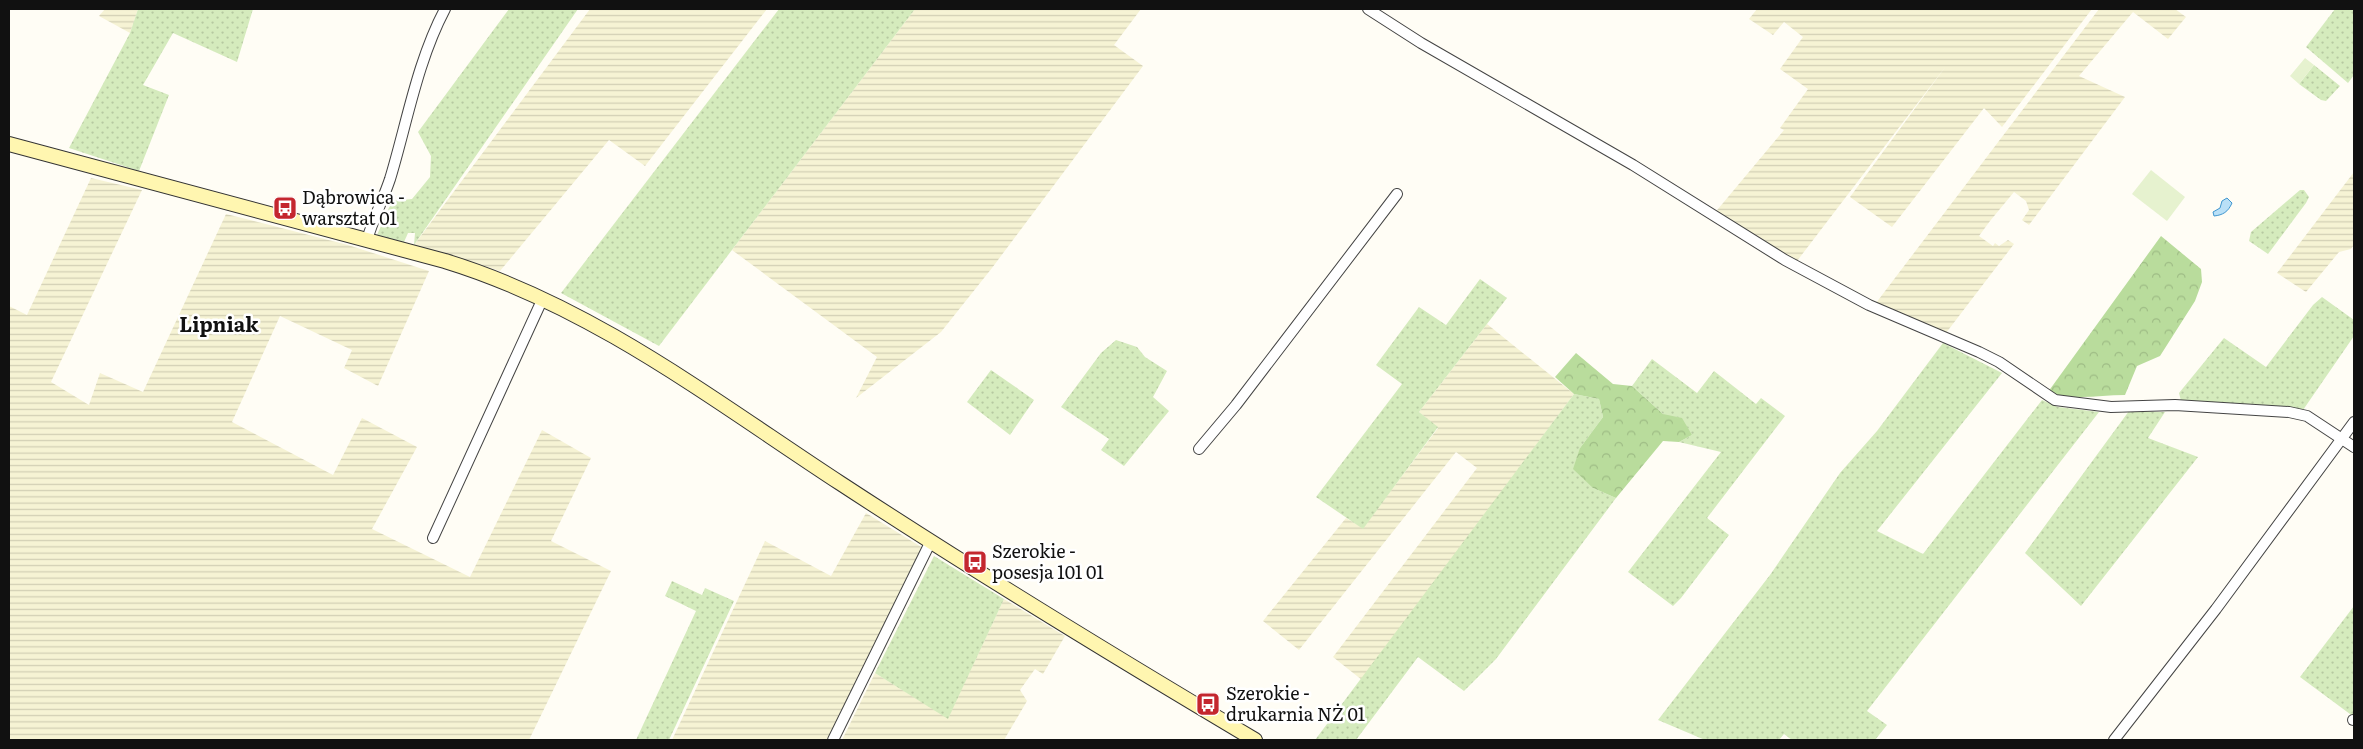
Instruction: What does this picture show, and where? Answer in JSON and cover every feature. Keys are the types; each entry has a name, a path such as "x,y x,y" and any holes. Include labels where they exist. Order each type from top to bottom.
{"street":[{"path":"367,240 387,187 408,110 437,26 445,9"},
{"path":"1368,9 1436,52 1633,165 1789,263 1868,305 1999,362 2055,400 2111,407 2175,405 2283,411 2307,416 2354,447"},
{"path":"9,144 466,268 543,298 662,364 931,541 1255,740"},
{"path":"1199,449 1236,405 1397,194"},
{"path":"433,538 543,298"},
{"path":"2114,740 2216,609 2354,422"},
{"path":"833,740 931,541"}],"shaded area":[{"path":"105,9 138,9 130,33 99,16"},
{"path":"590,9 767,9 645,166 609,140 500,271 414,245"},
{"path":"915,9 1141,9 1114,45 1143,66 992,268 941,332 856,398 877,357 732,250"},
{"path":"1757,9 2092,9 2002,127 1984,108 1892,227 1850,197 1946,66 1794,265 1713,215 1784,130 1780,128 1808,89 1780,69 1803,37 1784,22 1773,35 1749,19"},
{"path":"2099,9 2175,9 2186,17 2168,39 2133,12 2079,76 2125,97 2029,225 2022,220 2029,210 2026,201 2014,192 1990,221 1979,236 1993,246 1995,243 1999,246 2008,240 2014,244 1946,333 1876,303"},
{"path":"2354,172 2354,245 2351,249 2339,252 2306,292 2277,273"},
{"path":"91,178 142,190 51,382 89,405 100,373 143,392 226,214 348,245 429,271 378,386 344,368 352,350 280,316 232,422 333,475 362,418 417,447 372,529 470,577 542,430 591,458 551,541 611,571 529,740 9,740 9,306 27,315"},
{"path":"1487,324 1574,394 1362,680 1333,657 1477,468 1456,452 1299,650 1263,621 1346,518 1363,528 1438,428 1419,412"},
{"path":"866,513 923,548 831,740 672,740 765,541 831,576"},
{"path":"1004,599 1065,636 1043,674 1035,669 1020,690 1027,701 1004,740 842,740 875,673 948,718"}],"green space":[{"path":"138,9 253,9 237,62 173,33 143,85 169,95 139,171 69,148 130,33"},
{"path":"509,9 578,9 414,245 415,233 408,233 404,242 377,235 392,201 412,199 430,177 431,156 418,132"},
{"path":"779,9 915,9 659,346 561,293"},
{"path":"2335,9 2354,9 2354,75 2348,83 2306,47"},
{"path":"2305,58 2314,65 2299,84 2290,76"},
{"path":"2314,65 2340,86 2326,101 2321,100 2299,84"},
{"path":"2151,170 2185,197 2167,221 2132,194"},
{"path":"2300,190 2304,190 2309,197 2306,203 2268,254 2249,241 2251,232"},
{"path":"2161,236 2201,269 2202,282 2195,301 2160,356 2137,366 2125,395 2077,397 2048,392"},
{"path":"1480,279 1507,298 1419,412 1438,427 1363,529 1316,497 1402,384 1376,365 1419,307 1446,325"},
{"path":"2322,297 2354,320 2354,336 2303,410 2181,401 2179,393 2224,338 2266,367 2313,305"},
{"path":"1116,340 1137,347 1145,357 1167,371 1153,397 1169,411 1124,466 1101,450 1109,439 1061,407 1101,353"},
{"path":"1943,343 2002,373 1877,531 1923,554 2042,400 2058,407 2099,412 1867,711 1887,725 1875,740 1792,740 1784,734 1779,740 1705,740 1658,720 1770,575 1840,473 1877,431"},
{"path":"1576,353 1613,384 1632,386 1663,414 1682,418 1692,435 1679,442 1663,441 1616,498 1593,488 1573,469 1580,448 1603,417 1599,399 1574,394 1555,377"},
{"path":"1652,359 1697,393 1714,371 1756,404 1761,398 1785,416 1707,518 1729,535 1673,606 1628,572 1721,452 1679,442 1692,435 1663,414 1632,386"},
{"path":"991,370 1034,400 1010,435 967,402"},
{"path":"1574,394 1599,399 1603,417 1580,448 1593,488 1616,498 1496,659 1464,691 1418,657 1356,740 1315,740"},
{"path":"2129,411 2165,412 2148,438 2198,457 2081,606 2025,553"},
{"path":"934,556 1004,599 948,719 875,673"},
{"path":"672,581 702,595 705,588 734,601 669,740 636,740 696,611 665,596"},
{"path":"2354,606 2354,717 2300,677"}],"water":[{"path":"2227,198 2232,203 2229,209 2223,214 2214,216 2213,212 2220,208 2222,201"}],"place":[{"name":"Dąbrowica - warsztat 01","path":"285,208"},
{"name":"Szerokie - posesja 101 01","path":"975,562"},
{"name":"Szerokie - drukarnia NŻ 01","path":"1208,704"}],"district":[{"name":"Lipniak","path":"219,325"}]}
